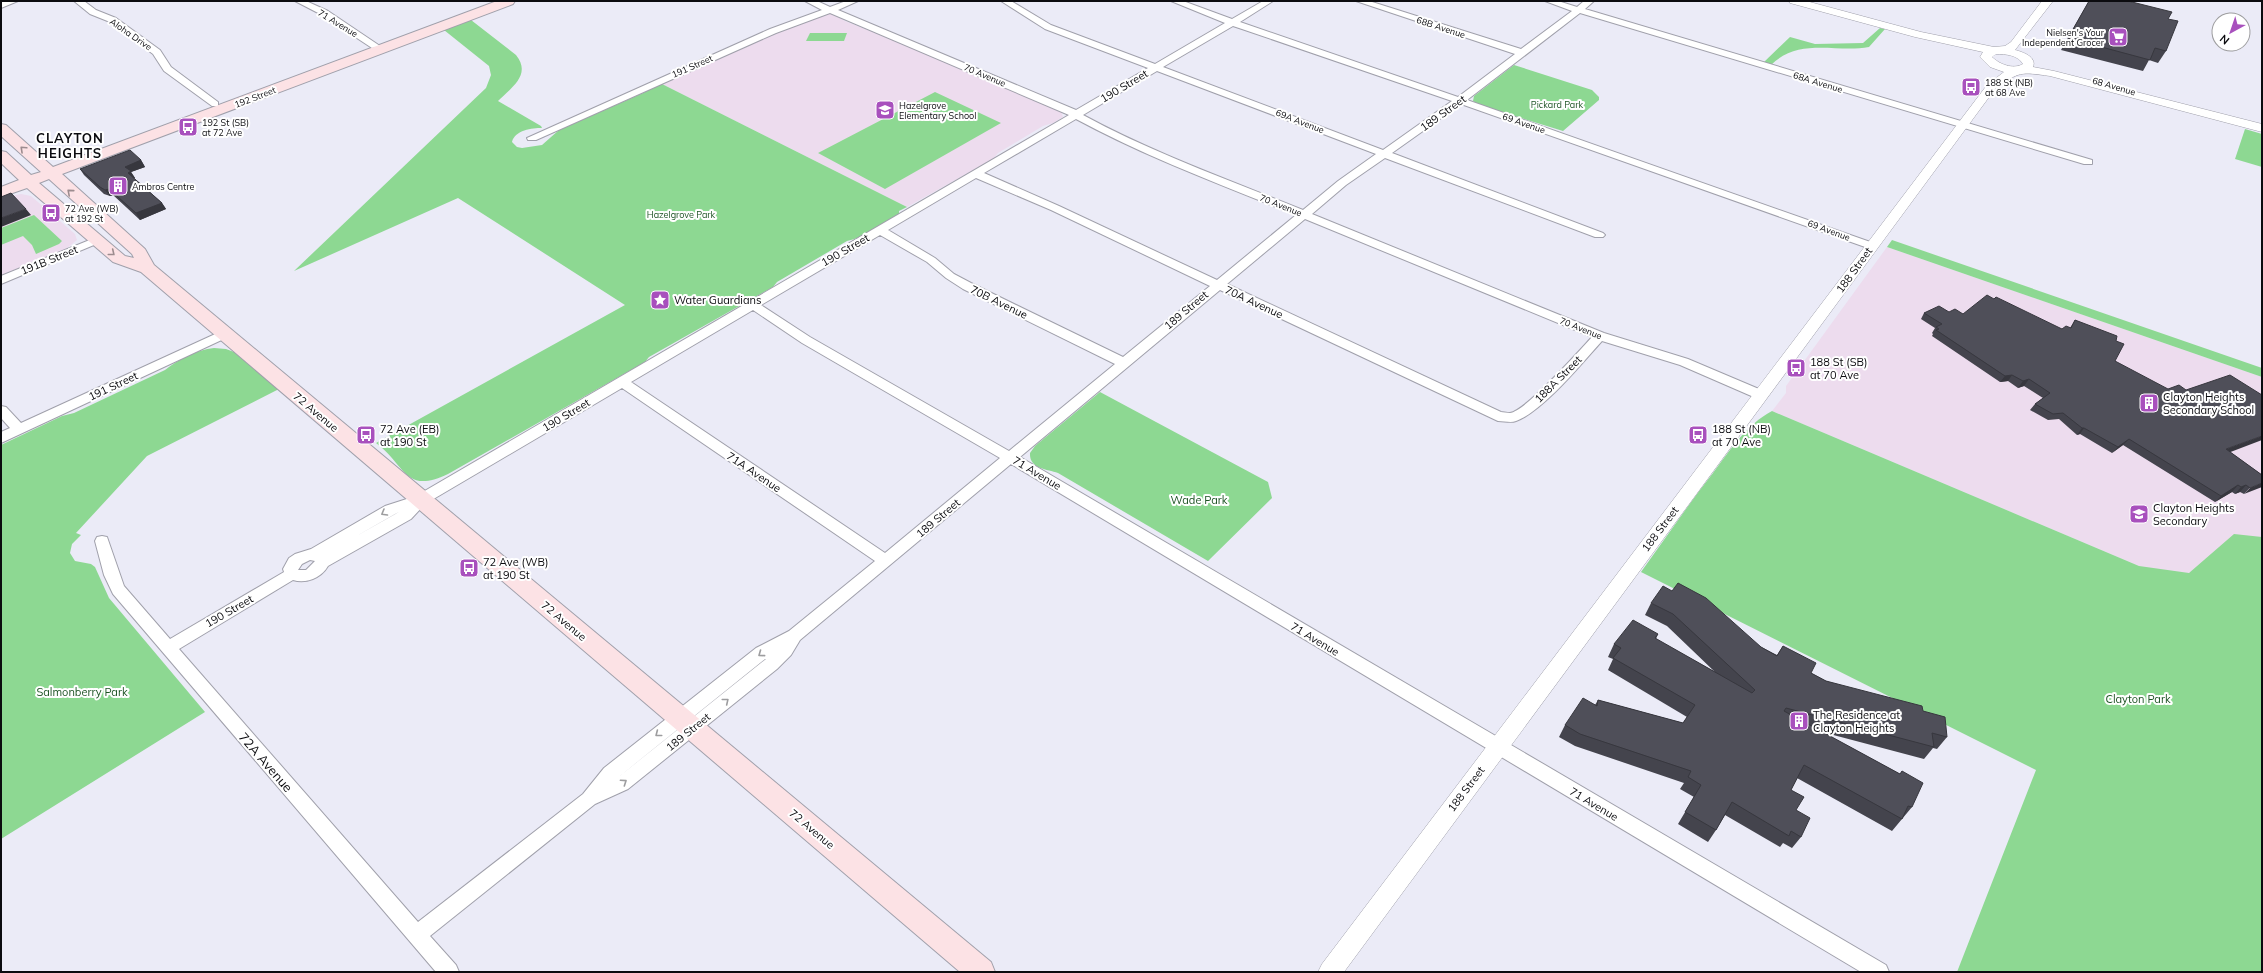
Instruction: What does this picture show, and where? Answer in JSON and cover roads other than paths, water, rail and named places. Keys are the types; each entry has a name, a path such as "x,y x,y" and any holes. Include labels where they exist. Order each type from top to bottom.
{"main road":[{"name":"192 Street","path":"47,172 215,104 495,1"},
{"name":"192 Street","path":"1,184 26,179 47,172 509,1"},
{"name":"72 Avenue","path":"1,128 47,172 139,252 147,268"},
{"name":"72 Avenue","path":"1,154 26,179 119,258 147,268 981,972"},
{"name":"192 Street","path":"1,192 26,179"}],"street":[{"path":"1,5 14,1"},
{"name":"Aloha Drive","path":"78,1 93,12 113,20 157,52 168,69 215,104"},
{"name":"71 Avenue","path":"300,1 325,14 375,46"},
{"name":"70 Avenue","path":"809,1 1076,114 1130,142 1304,215 1600,336 1684,362 1761,395"},
{"name":"191 Street","path":"532,138 773,31 854,1"},
{"name":"69A Avenue","path":"1005,1 1048,27 1599,235"},
{"name":"69 Avenue","path":"1175,1 1613,153 1872,246"},
{"name":"190 Street","path":"167,648 292,574 290,569 296,560 305,555 319,558 406,515 421,500 1269,1"},
{"name":"68B Avenue","path":"1360,1 1522,53"},
{"name":"68A Avenue","path":"1549,1 2088,162"},
{"name":"189 Street","path":"416,935 589,799 622,784 686,724 771,664 785,650 795,635 1342,183 1386,154 1460,101 1590,1"},
{"path":"1794,1 1918,35 1969,51 1992,55 2009,52 2023,63"},
{"path":"1992,55 2008,49 2015,44 2048,1"},
{"path":"2023,63 2027,47 2060,1"},
{"path":"1992,55 2003,67 2023,63"},
{"name":"188 Street","path":"1991,87 1996,69 1992,55"},
{"name":"188 Street","path":"1330,972 1962,125 1991,87 2023,63"},
{"name":"68 Avenue","path":"2023,63 2053,69 2262,128"},
{"name":"70A Avenue","path":"976,174 1055,208 1498,416 1512,418"},
{"name":"70B Avenue","path":"880,230 931,260 950,276 967,286 1124,363"},
{"name":"191B Street","path":"1,280 97,240"},
{"name":"71 Avenue","path":"753,305 806,340 1011,458 1879,972"},
{"name":"191 Street","path":"1,438 224,334"},
{"name":"188A Street","path":"1512,418 1524,412 1560,379 1600,336"},
{"name":"71A Avenue","path":"622,382 886,561"},
{"path":"1,410 19,429"},
{"name":"72A Avenue","path":"102,541 111,575 118,590 449,972"}],"place":[{"name":"Nielsen's Your Independent Grocer","path":"2118,37"},
{"name":"188 St (NB) at 68 Ave","path":"1971,87"},
{"name":"Hazelgrove Elementary School","path":"885,110"},
{"name":"192 St (SB) at 72 Ave","path":"188,127"},
{"name":"Ambros Centre","path":"118,186"},
{"name":"72 Ave (WB) at 192 St","path":"51,213"},
{"name":"Water Guardians","path":"660,300"},
{"name":"188 St (SB) at 70 Ave","path":"1796,368"},
{"name":"Clayton Heights Secondary School","path":"2149,403"},
{"name":"72 Ave (EB) at 190 St","path":"366,435"},
{"name":"188 St (NB) at 70 Ave","path":"1698,435"},
{"name":"Clayton Heights Secondary","path":"2139,514"},
{"name":"72 Ave (WB) at 190 St","path":"469,568"},
{"name":"The Residence at Clayton Heights","path":"1799,721"}],"district":[{"name":"CLAYTON HEIGHTS","path":"70,146"}],"park label":[{"name":"Pickard Park","path":"1557,104"},
{"name":"Hazelgrove Park","path":"681,214"},
{"name":"Wade Park","path":"1199,500"},
{"name":"Salmonberry Park","path":"82,692"},
{"name":"Clayton Park","path":"2138,699"}]}
